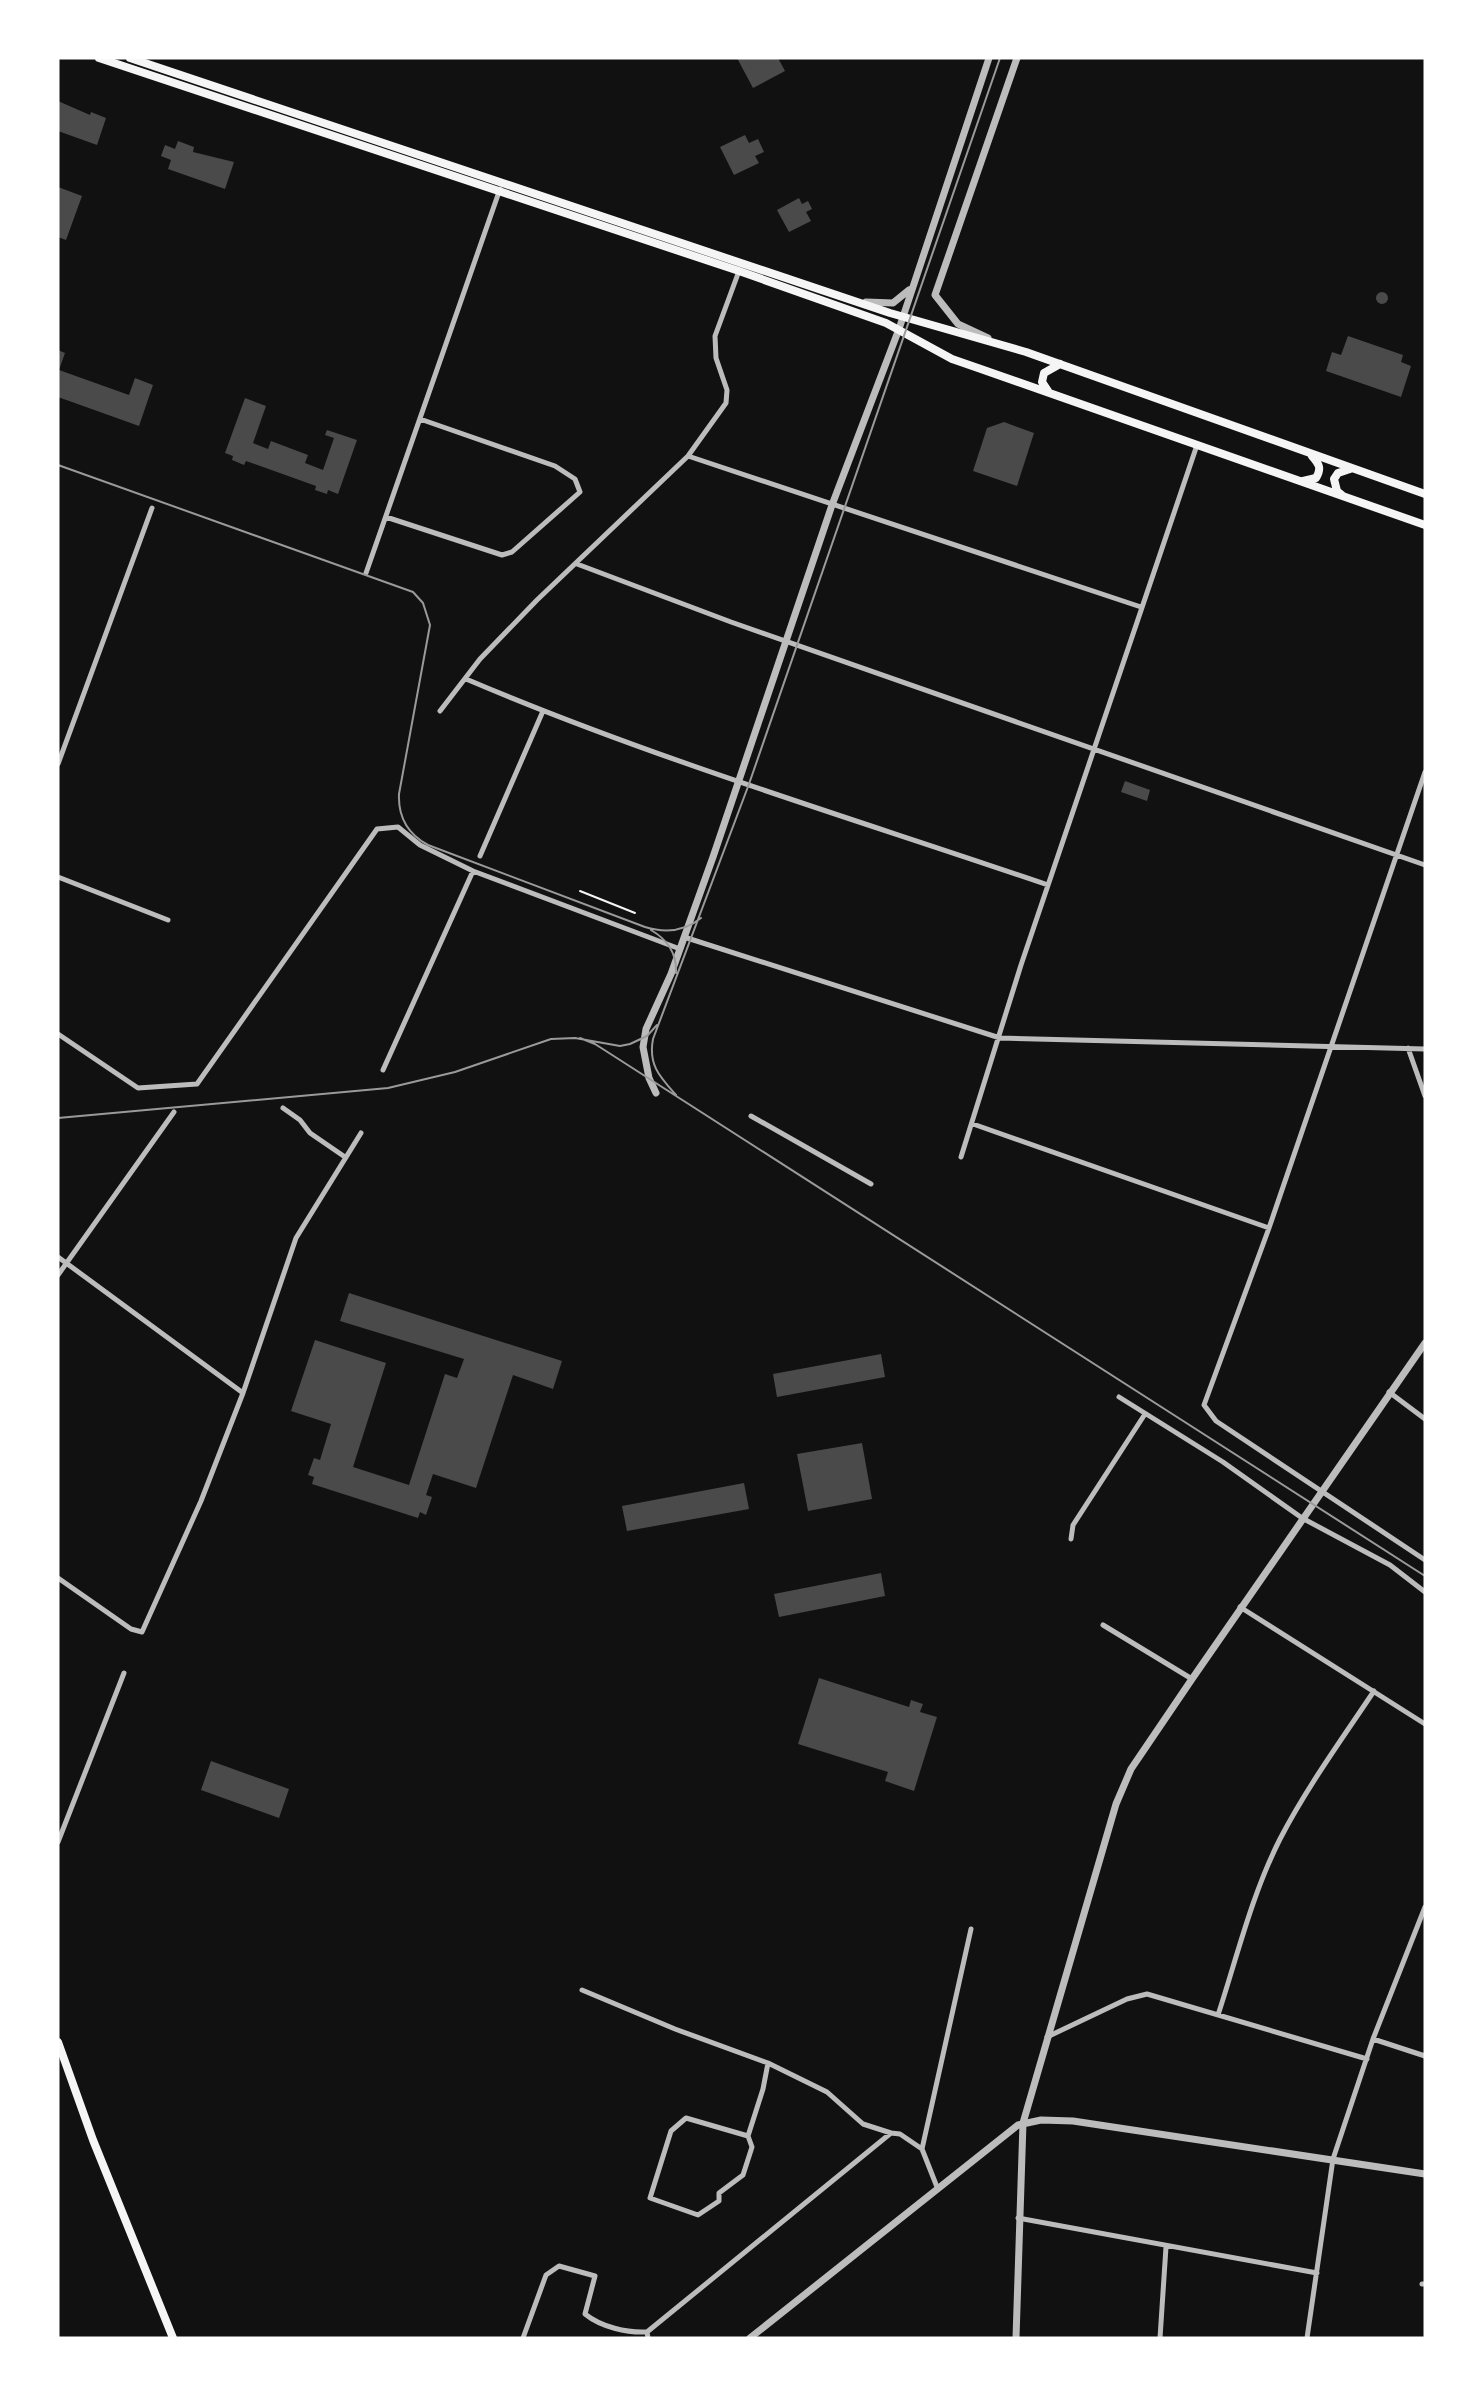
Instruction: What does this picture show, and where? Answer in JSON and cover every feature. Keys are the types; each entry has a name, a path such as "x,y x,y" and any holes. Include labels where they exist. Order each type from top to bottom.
{"main road":[{"path":"99,58 738,271 899,329 952,359 1425,525"},
{"path":"130,58 903,317 996,342 1425,494"},
{"path":"1050,393 1044,386 1042,377 1047,369 1060,364"},
{"path":"1300,481 1310,481 1320,472 1320,466 1310,454"},
{"path":"1344,496 1337,491 1334,479 1338,473 1353,469"},
{"path":"58,2042 93,2140 173,2338"}],"street":[{"path":"656,1093 649,1078 645,1038 684,937 832,505 899,329 989,58"},
{"path":"996,342 958,324 935,295 1017,58"},
{"path":"366,573 502,182"},
{"path":"440,711 480,659 537,600 688,456 726,403 727,390 716,358 715,336 738,271"},
{"path":"858,302 893,303 910,290"},
{"path":"386,517 502,555 512,552 580,492 575,479 555,466 420,419"},
{"path":"961,1157 1000,1038 1007,1007 1197,445"},
{"path":"688,456 1141,607"},
{"path":"58,764 152,508"},
{"path":"577,564 786,641 1425,865"},
{"path":"466,679 544,711 1048,885"},
{"path":"480,856 544,711"},
{"path":"1425,772 1329,1045 1269,1228 1203,1405 1216,1421 1425,1560"},
{"path":"58,1034 138,1088 197,1084 377,830 398,827 420,845 473,871 680,948"},
{"path":"383,1070 473,871"},
{"path":"58,877 168,920"},
{"path":"684,937 1000,1038 1425,1049"},
{"path":"1408,1048 1425,1096"},
{"path":"284,1108 300,1120 310,1133 345,1157"},
{"path":"58,1275 174,1112"},
{"path":"751,1116 872,1184"},
{"path":"973,1124 1269,1228"},
{"path":"58,1578 131,1629 142,1632 201,1501 243,1393 296,1238 361,1133"},
{"path":"58,1256 243,1393"},
{"path":"1016,2338 1023,2123 1116,1804 1131,1769 1240,1607 1425,1343"},
{"path":"1389,1392 1425,1419"},
{"path":"1119,1397 1223,1462 1303,1518 1390,1565 1425,1592"},
{"path":"1071,1539 1073,1525 1145,1414"},
{"path":"1240,1607 1425,1724"},
{"path":"1103,1625 1192,1679"},
{"path":"58,1842 124,1673"},
{"path":"1218,2015 1265,1872 1281,1838 1325,1763 1374,1691"},
{"path":"1307,2338 1333,2159 1373,2039 1425,1907"},
{"path":"937,2187 922,2149 971,1929"},
{"path":"582,1990 675,2029 768,2063 827,2092 863,2124 900,2134 922,2149"},
{"path":"1047,2037 1127,1999 1147,1994 1367,2059"},
{"path":"1373,2039 1425,2056"},
{"path":"748,2136 687,2118 671,2131 650,2199 698,2215 719,2201 719,2193 743,2175 752,2147 748,2136 768,2063"},
{"path":"750,2338 937,2187 1023,2123 1041,2120 1073,2121 1425,2174"},
{"path":"523,2338 546,2275 559,2266 595,2276 585,2314 593,2320 648,2335 891,2133"},
{"path":"1018,2218 1317,2273"},
{"path":"1160,2338 1166,2247"}],"path":[{"path":"580,891 635,913"}],"building":[{"path":"737,58 778,58 785,71 753,88"},
{"path":"58,101 90,115 91,112 106,118 97,145 58,131"},
{"path":"745,135 749,143 758,139 764,152 755,156 759,163 734,175 720,147"},
{"path":"178,141 194,147 193,152 234,162 225,189 168,169 171,160 161,156 165,145 175,149"},
{"path":"58,187 82,196 66,240 58,237"},
{"path":"799,198 802,204 808,201 812,209 806,212 811,221 789,232 777,210"},
{"path":"1382,292 1388,298 1382,304 1376,298"},
{"path":"1348,336 1403,355 1401,362 1411,366 1401,397 1326,371 1332,352 1341,355"},
{"path":"58,350 65,353 59,370 129,395 135,378 153,385 139,426 58,397"},
{"path":"245,398 266,406 253,443 268,449 271,441 308,455 305,463 323,470 334,438 325,435 327,430 357,440 338,494 328,490 327,494 315,490 316,486 246,461 244,465 232,460 233,456 225,453"},
{"path":"1004,422 1034,433 1017,486 973,471 987,428"},
{"path":"1125,781 1150,790 1147,801 1121,792"},
{"path":"349,1293 562,1361 553,1389 513,1375 476,1488 433,1474 426,1495 432,1497 426,1515 420,1512 418,1518 312,1484 314,1477 308,1475 314,1458 320,1460 331,1424 291,1411 315,1340 386,1363 353,1467 409,1485 445,1374 457,1378 464,1359 340,1321"},
{"path":"881,1354 885,1377 777,1397 773,1374"},
{"path":"862,1443 872,1499 808,1511 797,1454"},
{"path":"744,1483 749,1509 627,1531 622,1506"},
{"path":"881,1573 885,1596 779,1617 774,1594"},
{"path":"819,1678 909,1707 911,1700 923,1704 920,1712 937,1717 914,1791 885,1781 888,1772 798,1744"},
{"path":"211,1761 289,1789 279,1818 201,1790"}],"tram line":[{"path":"676,1095 660,1076 654,1063 653,1039 749,784 1000,58"},
{"path":"58,465 413,592 423,603 430,625 399,794 402,817 415,836 428,845 645,927 674,930 695,923 701,918"},
{"path":"651,930 670,948 676,973"},
{"path":"58,1118 388,1088 455,1072 551,1039 575,1038 620,1046 630,1044 647,1036 657,1025"},
{"path":"580,1038 595,1044 1425,1576"}]}
